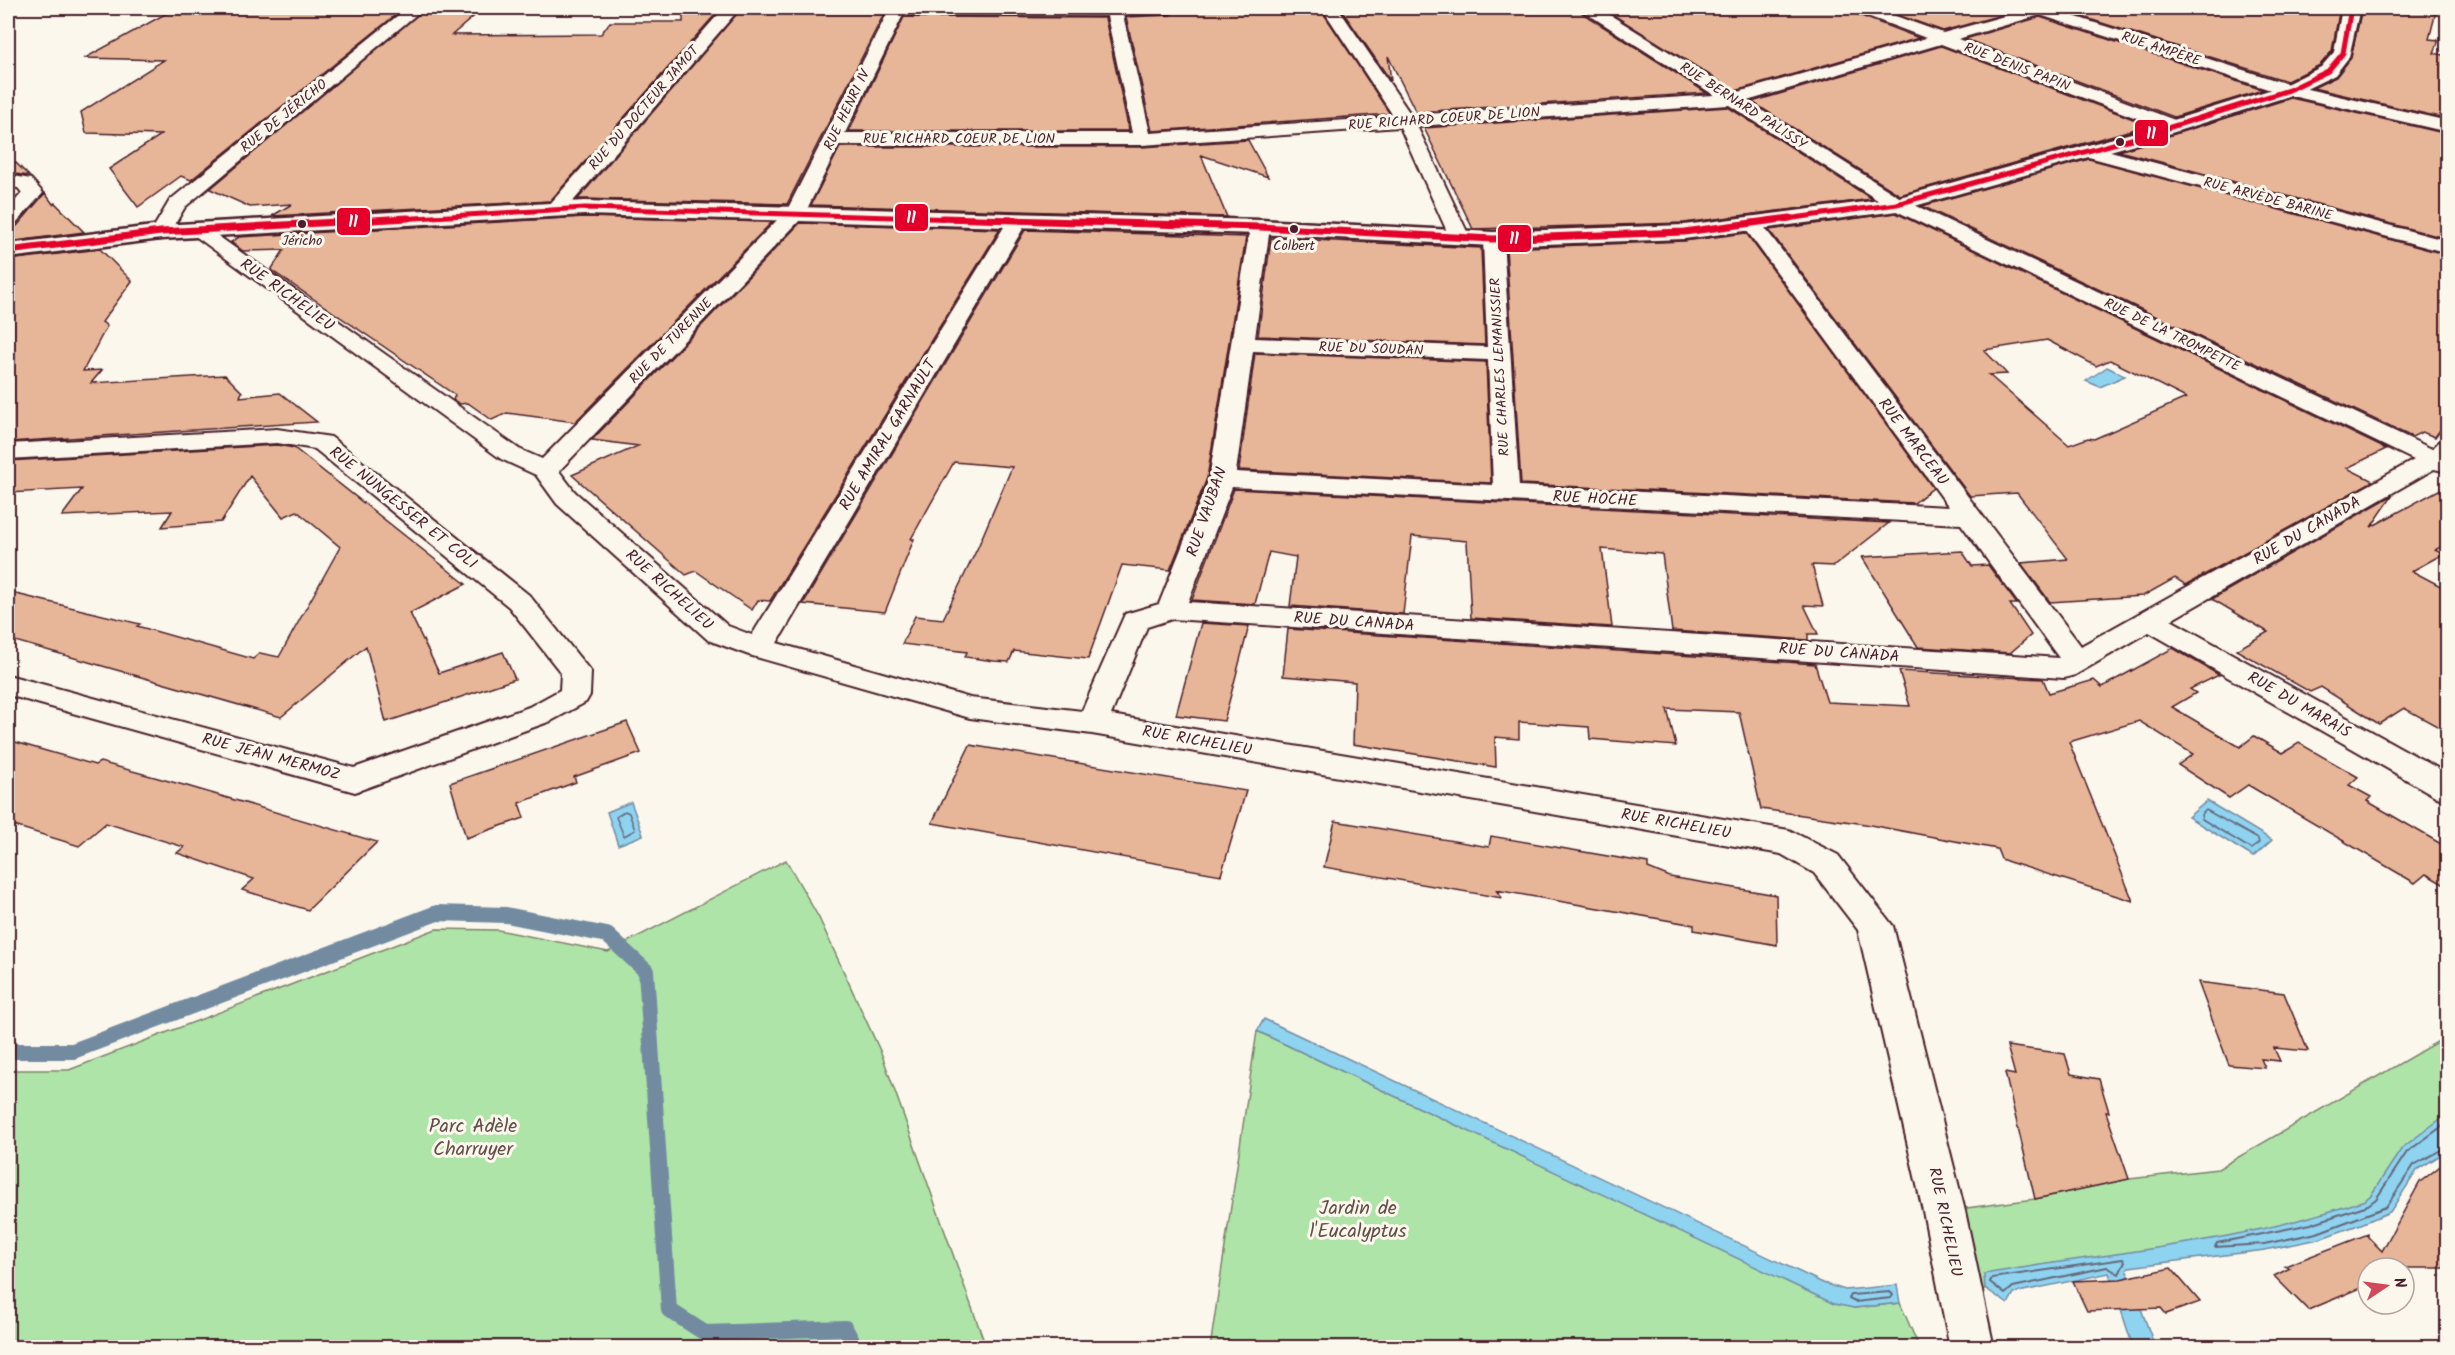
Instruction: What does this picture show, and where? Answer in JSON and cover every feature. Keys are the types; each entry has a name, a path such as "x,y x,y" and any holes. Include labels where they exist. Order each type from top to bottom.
{"street":[{"name":"RUE DE JÉRICHO","path":"161,232 177,204 416,8"},
{"name":"RUE DU DOCTEUR JAMOT","path":"556,209 732,8"},
{"path":"897,9 1170,8"},
{"path":"1330,8 1406,121 1460,238"},
{"name":"RUE BERNARD PALISSY","path":"1589,8 1897,204"},
{"name":"RUE DENIS PAPIN","path":"1860,8 2174,126"},
{"path":"8,251 161,232 556,209 796,213 1017,222 1260,227 1493,239 1684,232 1897,204 2174,126 2289,90 2328,71 2343,53 2351,8"},
{"name":"RUE HENRI IV","path":"796,213 897,9"},
{"path":"1114,9 1142,139"},
{"name":"RUE RICHARD COEUR DE LION","path":"833,138 1142,139 1733,99 2037,9"},
{"name":"RUE AMPÈRE","path":"2037,9 2289,90 2448,127"},
{"name":"RUE ARVÈDE BARINE","path":"2088,151 2448,247"},
{"path":"8,181 24,183 33,193 8,220"},
{"name":"RUE DE LA TROMPETTE","path":"1897,204 2443,458"},
{"name":"RUE DE TURENNE","path":"545,470 796,213"},
{"name":"RUE AMIRAL GARNAULT","path":"759,648 1017,222"},
{"name":"RUE MARCEAU","path":"1751,223 2076,660"},
{"name":"RUE VAUBAN","path":"1172,610 1222,479 1260,227"},
{"name":"RUE RICHELIEU","path":"197,230 510,454 545,470 566,498 718,633 759,648 970,708 1092,723 1789,843 1826,864 1875,926 1944,1211 1972,1347"},
{"name":"RUE CHARLES LEMANISSIER","path":"1493,239 1507,495"},
{"name":"RUE DU SOUDAN","path":"1242,344 1499,354"},
{"name":"RUE NUNGESSER ET COLI","path":"8,452 277,436 322,442 519,601 576,672"},
{"name":"RUE DU CANADA","path":"1172,610 2064,668 2443,458"},
{"name":"RUE HOCHE","path":"1222,479 1507,495 1969,516"},
{"path":"1092,723 1135,621 1172,610"},
{"name":"RUE DU MARAIS","path":"2151,621 2448,789"},
{"name":"RUE JEAN MERMOZ","path":"8,685 355,780 540,714 575,694 576,672"}],"green space":[{"name":"Parc Adèle Charruyer","path":"786,860 819,918 882,1055 986,1347 8,1347 8,1070 69,1070 436,929 498,930 608,952"},
{"name":"Jardin de l'Eucalyptus","path":"1257,1031 1834,1303 1854,1308 1900,1303 1919,1347 1210,1348"},
{"path":"2447,1036 2447,1133 2374,1208 2262,1241 1961,1293 1944,1211 2035,1199 2129,1179 2218,1169"}],"water":[{"path":"2107,367 2125,376 2100,387 2086,381"},
{"path":"2207,801 2272,840 2253,857 2188,817"},
{"path":"631,802 643,835 618,845 607,812"},
{"path":"1264,1019 1823,1283 1845,1290 1897,1285 1900,1303 1854,1308 1834,1304 1257,1031"},
{"path":"2447,1114 2447,1151 2418,1169 2390,1212 2319,1239 2265,1250 2129,1267 2127,1270 2155,1347 2133,1347 2109,1273 2014,1293 2008,1304 1985,1288 1984,1274 2224,1237 2319,1215 2365,1200 2371,1195 2402,1148"}],"building":[{"path":"176,8 404,8 191,180 181,176 138,207 109,169 161,135 86,133 81,112 164,60 85,58"},
{"path":"426,8 476,8 471,12 479,12 452,35 601,34 610,22 683,22 683,8 721,8 550,201 272,216 292,204 250,207 210,189"},
{"path":"742,8 887,8 787,204 578,199"},
{"path":"1320,8 1390,114 1152,131 1126,17 1170,15 1178,10"},
{"path":"1340,8 1579,8 1582,13 1707,93 1416,112 1388,56 1391,81"},
{"path":"1602,8 1850,8 1853,13 1919,38 1735,91"},
{"path":"1878,8 2023,8 2023,9 1943,31"},
{"path":"2054,8 2246,8 2265,13 2277,8 2340,8 2332,51 2320,65 2287,81"},
{"path":"2362,8 2437,8 2429,39 2439,40 2434,53 2448,56 2448,119 2313,88 2336,77 2351,58"},
{"path":"904,17 1105,18 1129,131 849,131"},
{"path":"2040,17 2263,90 2174,117 1965,39"},
{"path":"1941,46 2149,125 1900,195 1752,102"},
{"path":"2291,98 2448,134 2448,239 2119,151"},
{"path":"1728,107 1872,199 1684,223 1473,229 1424,128"},
{"path":"1248,140 1268,177 1201,155 1227,217 811,205 840,147 1142,147"},
{"path":"8,155 29,176 8,173"},
{"path":"2089,159 2448,255 2448,419 2435,437 2422,432 2412,437 1922,206"},
{"path":"45,193 53,204 55,203 84,232 8,242 8,228 17,226"},
{"path":"1896,213 2386,449 2347,468 2373,481 2186,585 2175,578 2143,596 2050,602 2021,563 2068,559 2017,493 1970,496 1769,230","holes":["2047,340 2096,366 2110,360 2186,398 2094,439 2088,438 2069,445 1989,375 2007,374 1984,350"]},
{"path":"585,217 772,222 575,422 507,413 492,420 468,403 460,404 453,400 455,395 271,270 284,250 243,251 231,242 239,237"},
{"path":"800,223 1000,229 770,601 758,600 752,610 696,571 686,575 572,475 638,446 592,440"},
{"path":"1025,230 1246,237 1207,478 1170,570 1122,565 1088,659 1014,651 1009,662 994,661 965,657 967,652 902,644 915,616 943,619 978,547 1012,467 954,462 911,539 914,539 885,612 803,604"},
{"path":"1746,233 1933,488 1914,503 1521,484 1506,248 1684,241"},
{"path":"1271,238 1481,248 1485,345 1258,336"},
{"path":"100,249 132,281 102,322 107,326 83,371 102,370 91,383 225,375 242,392 240,397 280,393 317,422 8,442 8,260"},
{"path":"1255,353 1486,362 1491,483 1239,470"},
{"path":"277,445 294,448 466,584 410,613 439,673 503,652 515,679 386,722 366,646 281,717 8,639 8,592 140,624 137,626 253,659 260,653 279,657 340,547 297,511 283,517 250,476 221,522 162,527 172,511 62,516 82,489 8,493 8,461"},
{"path":"2448,485 2448,543 2435,550 2443,554 2412,571 2448,590 2448,732 2404,708 2379,724 2321,687 2310,692 2236,650 2268,632 2212,599 2393,495 2371,527"},
{"path":"1234,489 1889,523 1834,566 1812,565 1823,606 1804,605 1818,634 1808,634 1808,640 1672,631 1662,554 1602,549 1612,627 1471,618 1467,541 1412,536 1403,614 1290,606 1296,557 1269,552 1255,604 1192,600"},
{"path":"1962,551 1972,566 1988,565 2017,604 2010,604 2031,635 2010,653 1918,647 1862,557"},
{"path":"1201,623 1249,626 1224,721 1176,715"},
{"path":"1288,629 1815,664 1827,702 1910,706 1899,671 2043,679 2049,693 2094,680 2102,687 2173,648 2219,675 2190,689 2196,693 2172,707 2240,747 2254,736 2283,753 2299,743 2358,777 2349,785 2371,797 2367,801 2448,848 2448,887 2426,874 2415,883 2248,785 2229,798 2178,765 2193,754 2139,721 2069,742 2133,901 2001,859 1997,849 1865,824 1761,809 1739,712 1667,709 1676,746 1590,739 1589,727 1519,722 1519,739 1495,737 1496,767 1353,744 1355,682 1283,676"},
{"path":"627,722 641,753 574,777 576,782 519,803 524,818 466,838 450,783"},
{"path":"8,740 95,765 100,762 187,786 377,842 308,910 242,890 254,879 177,853 184,847 106,823 79,846 8,824"},
{"path":"970,745 1246,791 1221,875 932,823"},
{"path":"1335,821 1489,847 1491,836 1648,863 1648,868 1670,877 1776,895 1777,945 1694,930 1694,925 1496,890 1502,898 1324,867"},
{"path":"2198,982 2284,993 2308,1051 2274,1048 2280,1061 2261,1059 2265,1068 2229,1065"},
{"path":"2007,1046 2065,1054 2071,1074 2099,1079 2109,1112 2106,1112 2129,1179 2035,1199 2005,1073 2015,1075"},
{"path":"2448,1160 2448,1268 2416,1268 2416,1256 2356,1256 2356,1290 2308,1310 2274,1276 2290,1268 2285,1266 2368,1234 2368,1237 2382,1251 2420,1182"},
{"path":"2171,1268 2200,1302 2166,1314 2161,1308 2087,1311 2073,1281 2120,1279"}],"waterway":[{"path":"8,1043 15,1051 73,1051 437,913 506,915 607,935 646,971 669,1310 705,1333 845,1328 856,1348"}],"transit line":[{"name":"11","path":"8,251 161,232 585,208 1260,227 1493,239 1684,232 1897,204 2142,136 2289,90 2328,71 2343,53 2351,8"}],"place":[{"name":"Jéricho","path":"302,224"},
{"name":"Colbert","path":"1294,229"}]}
